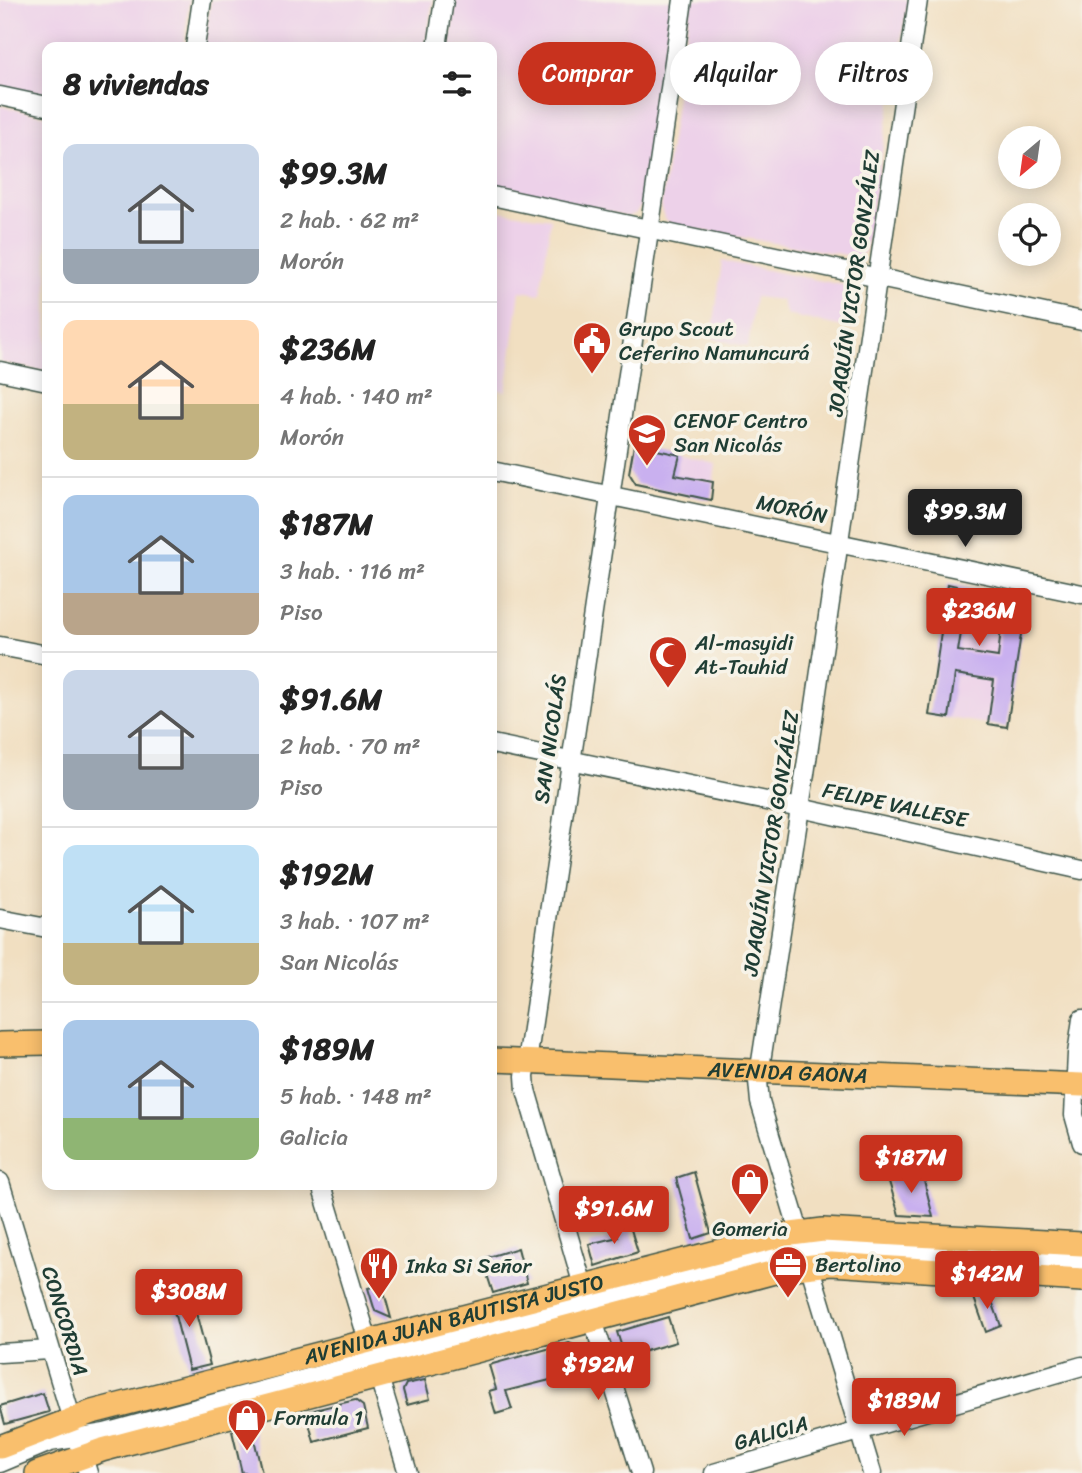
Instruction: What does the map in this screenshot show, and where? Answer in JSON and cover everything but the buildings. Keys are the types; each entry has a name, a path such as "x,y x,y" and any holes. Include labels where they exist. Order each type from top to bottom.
{"main road":[{"path":"0,1044 42,1042"},
{"name":"AVENIDA GAONA","path":"497,1060 1079,1085"},
{"name":"AVENIDA JUAN BAUTISTA JUSTO","path":"37,1473 80,1446 374,1360 588,1302 751,1276 832,1231 1082,1244"},
{"name":"AVENIDA JUAN BAUTISTA JUSTO","path":"0,1447 80,1446 374,1360 588,1302 803,1249 831,1265 1082,1280"}],"street":[{"path":"196,42 202,0"},
{"path":"438,42 444,0"},
{"name":"SAN NICOLÁS","path":"641,1473 526,1090 526,1061 683,0"},
{"name":"JOAQUÍN VICTOR GONZÁLEZ","path":"872,1473 760,1102 758,1070 800,808 918,0"},
{"path":"0,96 42,105"},
{"path":"497,197 1082,321"},
{"path":"0,371 42,380"},
{"name":"MORÓN","path":"497,472 1082,594"},
{"path":"0,646 42,654"},
{"name":"FELIPE VALLESE","path":"497,745 1082,870"},
{"path":"0,919 42,927"},
{"path":"1082,1019 1077,1054 1079,1085 1074,1115 1082,1143"},
{"name":"CONCORDIA","path":"0,1182 80,1446"},
{"path":"323,1190 408,1473"},
{"path":"803,1249 829,1247 1082,1260"},
{"path":"0,1353 50,1350"},
{"name":"GALICIA","path":"714,1473 1082,1366"},
{"path":"0,1463 50,1442 80,1446"}],"shaded area":[{"path":"0,0 189,0 185,42 42,42 42,96 0,88"},
{"path":"211,0 433,0 426,42 205,42"},
{"path":"456,0 673,0 643,203 635,214 627,216 497,185 497,42 451,42"},
{"path":"691,0 908,0 901,42 815,42 815,105 890,105 865,251 858,257 674,226 665,220 661,208 676,105 801,105 801,42 685,42"},
{"path":"0,106 42,115 42,371 0,362"},
{"path":"497,211 551,219 540,294 520,291 506,391 497,390"},
{"path":"722,261 853,287 859,294 853,329 787,315 781,300 755,297 748,347 712,338"},
{"path":"634,445 716,464 711,500 636,484 629,473"},
{"path":"948,583 1026,600 1007,727 929,715"}],"place":[{"name":"Grupo Scout Ceferino Namuncurá","path":"592,375"},
{"name":"CENOF Centro San Nicolás","path":"647,467"},
{"name":"Al-masyidi At-Tauhid","path":"668,689"},
{"name":"Gomeria","path":"750,1216"},
{"name":"Bertolino","path":"788,1299"},
{"name":"Inka Si Señor","path":"379,1300"},
{"name":"Formula 1","path":"247,1452"}]}
